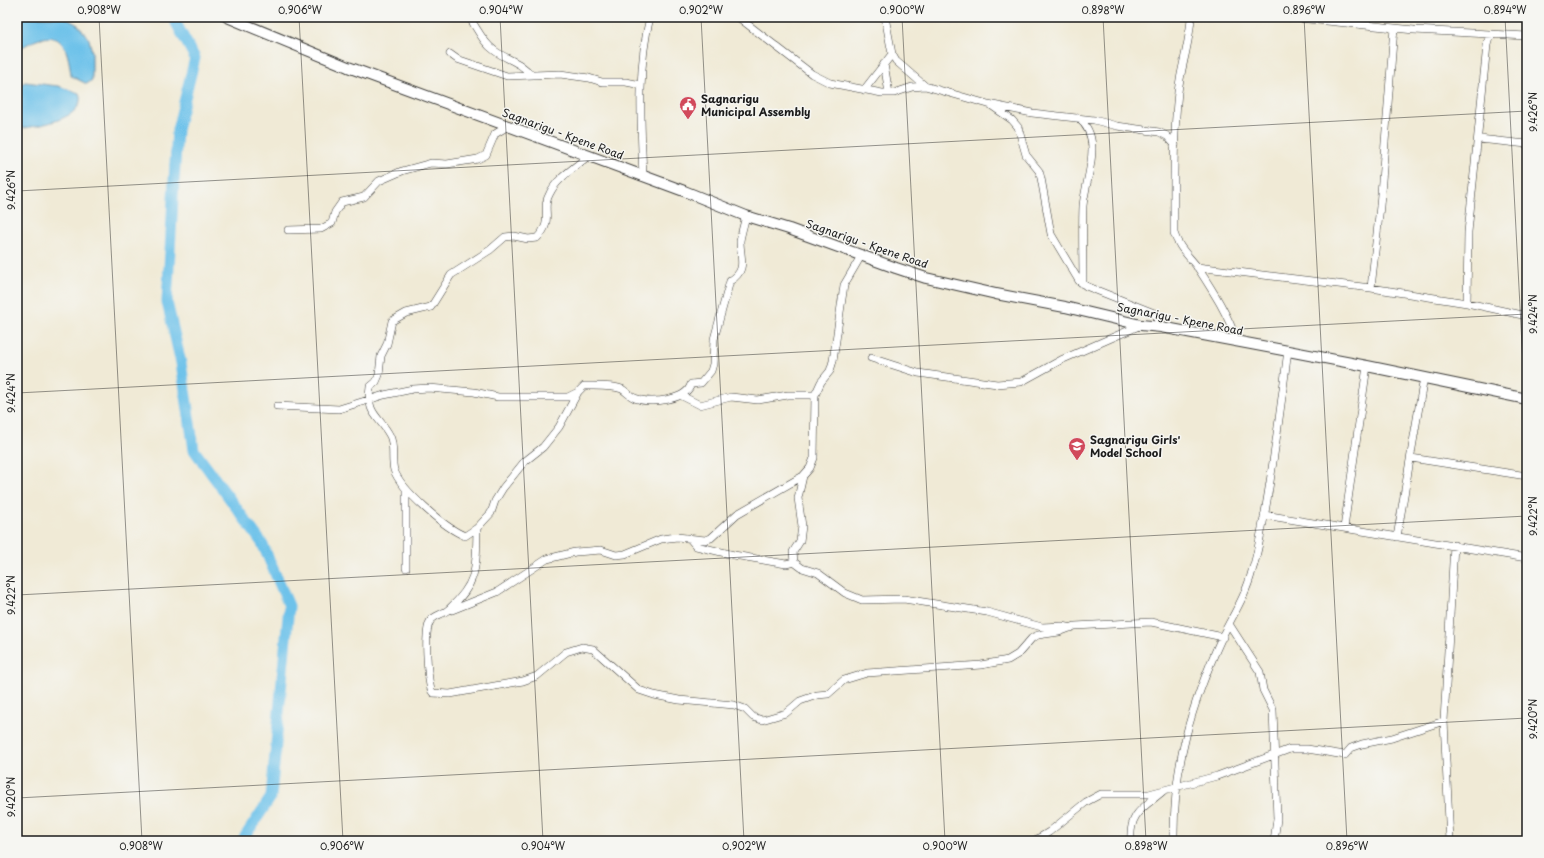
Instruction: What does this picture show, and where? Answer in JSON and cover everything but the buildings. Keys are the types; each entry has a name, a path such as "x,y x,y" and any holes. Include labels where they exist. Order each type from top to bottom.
{"street":[{"name":"Sagnarigu - Kpene Road","path":"227,17 348,67 643,176 746,216 926,278 1141,325 1161,327 1237,342 1288,350 1527,399"},
{"path":"469,17 485,41 495,51 525,67 531,75"},
{"path":"643,176 641,85 643,52 650,17"},
{"path":"738,17 812,74 830,83 864,90 889,93 912,87 925,86 988,104 1032,113 1078,118 1160,132 1167,136 1175,145"},
{"path":"885,17 892,54 896,61 925,86"},
{"path":"1191,17 1190,32 1178,92 1175,145 1174,233 1178,245 1197,267 1225,314 1237,342"},
{"path":"1288,17 1394,28 1527,36"},
{"path":"1342,17 1347,24"},
{"path":"1371,288 1380,206 1394,28"},
{"path":"1466,303 1467,246 1479,139 1487,45 1489,38 1493,35"},
{"path":"450,54 463,61 507,76 560,74 589,78 602,82 626,82 641,85"},
{"path":"864,90 892,54"},
{"path":"884,64 889,93"},
{"path":"988,104 1012,120 1018,127 1026,155 1039,171 1051,234 1083,284 1154,313 1161,327"},
{"path":"1078,118 1088,127 1092,156 1084,200 1083,284"},
{"path":"288,230 321,228 332,223 335,212 342,202 364,197 379,181 395,174 431,163 447,164 478,159 486,155 495,134 508,126"},
{"path":"1479,139 1527,144"},
{"path":"588,156 560,181 550,193 547,203 547,225 544,231 537,238 528,239 514,236 506,237 490,250 451,275 431,307 406,314 392,322 387,344 381,356 379,375 376,382 370,387 371,410 390,436 394,471 406,490 459,533 465,536 477,528 491,513 495,501 524,462 543,447 559,427 578,392 584,386 622,389 638,400 664,400 682,396 689,390 690,384 701,384 707,378 713,364 714,339 730,281 738,276 742,262 740,242 746,216"},
{"path":"861,256 844,285 833,361 830,371 821,382 814,395 814,458 810,468 803,476 738,514 711,538 705,540 678,537 661,538 625,554 616,555 602,550 574,552 556,556 547,559 497,592 431,619 428,626 428,672 431,690 433,693 450,694 523,681 537,676 566,652 582,647 593,649 639,690 654,695 679,700 734,705 745,709 753,717 762,720 786,713 800,701 817,695 828,694 844,680 867,673 981,665 1008,660 1018,654 1032,638 1038,635 1059,632 1071,628 1151,622 1223,637"},
{"path":"1197,267 1371,288 1466,303 1527,316"},
{"path":"871,358 918,373 997,384 1021,382 1061,360 1141,325"},
{"path":"1174,841 1176,787 1186,730 1198,695 1252,573 1264,515 1288,350"},
{"path":"1344,528 1367,366"},
{"path":"1397,537 1424,378"},
{"path":"277,406 339,409 413,389 429,388 474,392 498,397 568,397 578,392"},
{"path":"682,396 700,405 731,397 758,400 788,395 814,395"},
{"path":"1411,458 1527,476"},
{"path":"803,476 798,498 802,526 800,541 793,552 794,562 802,568 818,573 845,593 862,600 904,599 987,612 1042,627 1062,626 1071,628"},
{"path":"406,490 406,568"},
{"path":"1264,515 1527,558"},
{"path":"448,611 456,603 472,581 476,562 477,528"},
{"path":"690,539 696,546 734,555 786,564 794,562"},
{"path":"1450,841 1444,721 1454,545"},
{"path":"1229,624 1260,672 1263,690 1274,710 1277,819 1274,841"},
{"path":"1034,841 1050,832 1086,802 1101,794 1149,794 1217,776 1295,748 1345,755 1352,748 1362,744 1392,738 1444,721"},
{"path":"1131,841 1131,825 1134,817 1164,790"}],"water":[{"path":"17,17 64,17 78,25 89,39 92,52 92,80 87,84 71,76 66,50 56,39 48,37 40,39 17,50 17,24 19,22"},
{"path":"25,82 58,86 79,93 80,102 76,109 58,120 47,124 17,129 17,87"}],"waterway":[{"path":"176,17 176,23 195,58 177,130 167,302 181,363 194,450 262,543 289,606 271,797 242,841"}],"place":[{"name":"Sagnarigu Municipal Assembly","path":"688,120"},
{"name":"Sagnarigu Girls' Model School","path":"1077,461"}]}
